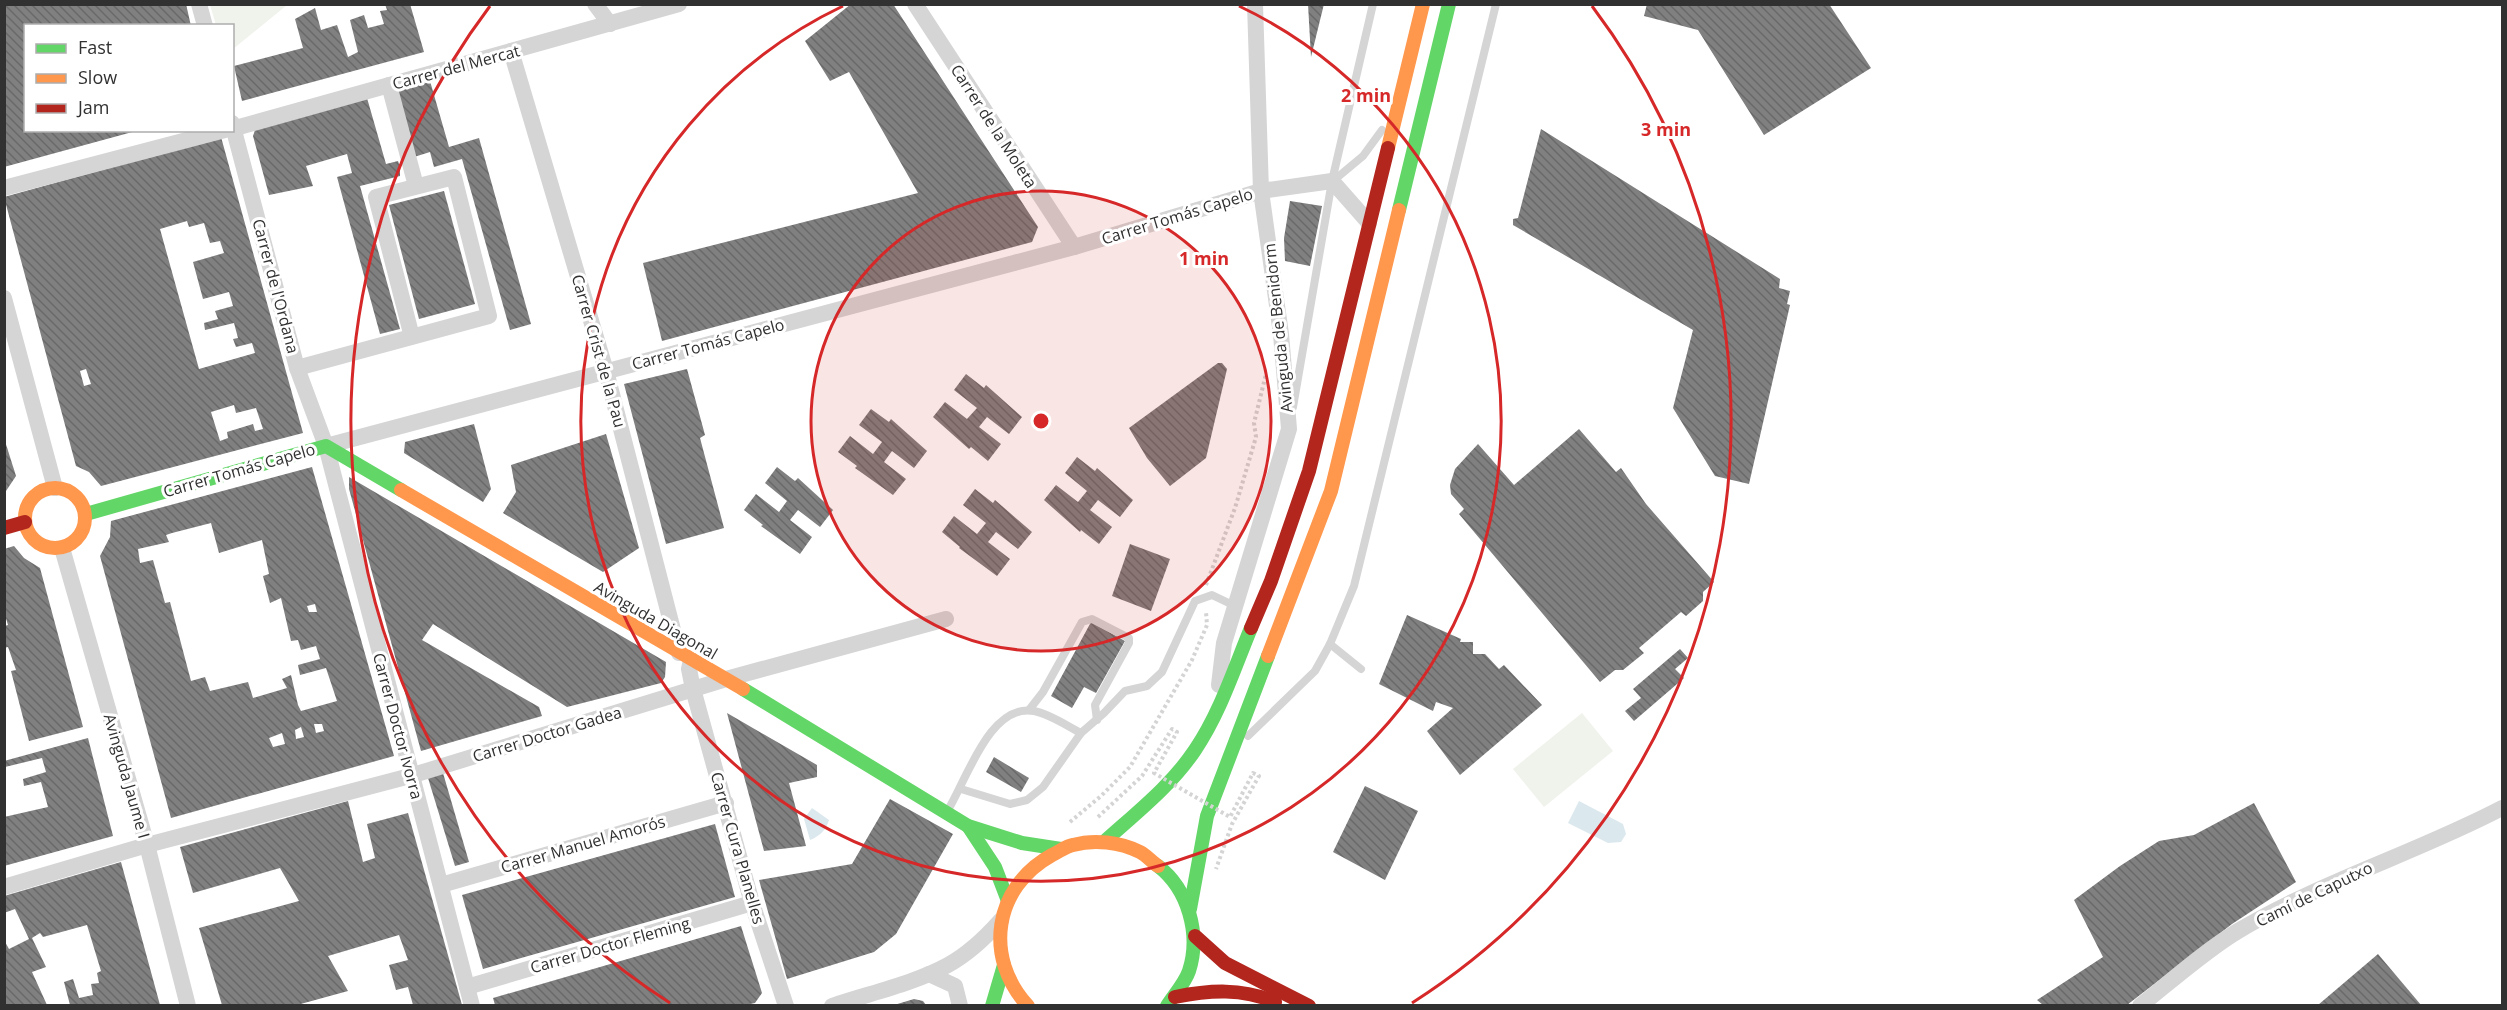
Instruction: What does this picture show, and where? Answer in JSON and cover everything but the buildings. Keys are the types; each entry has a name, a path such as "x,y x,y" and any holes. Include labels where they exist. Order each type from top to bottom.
{"main road":[{"path":"1104,842 1174,777 1195,750 1215,714 1271,581 1309,471 1423,4"},
{"path":"1190,909 1207,816 1331,491 1449,4"},
{"name":"Carrer Tomás Capelo","path":"86,514 326,446"},
{"name":"Avinguda Diagonal","path":"326,446 726,679 968,826 1022,843 1061,849"},
{"path":"55,488 70,492 80,501 86,514 84,531 74,543 62,548 44,547 31,537 25,522 28,502 42,490 55,488"},
{"path":"4,528 25,522"},
{"name":"Avinguda Diagonal","path":"968,826 995,867 1008,901"},
{"path":"1028,1005 1012,984 1004,965 1000,934 1008,901 1017,884 1029,869 1044,857 1061,849 1089,842 1126,846 1148,855 1166,870 1181,888 1190,909 1195,936 1189,968 1171,1001"},
{"path":"1195,936 1225,963 1309,1005"},
{"path":"992,1005 1004,965"},
{"path":"1171,1001 1209,990 1237,990 1282,1005"}],"street":[{"path":"198,4 203,24"},
{"path":"595,4 610,24"},
{"name":"Carrer del Mercat","path":"234,127 680,4"},
{"name":"Carrer de la Moleta","path":"915,4 1074,247"},
{"name":"Avinguda de Benidorm","path":"1215,714 1224,643 1289,429 1281,334 1261,191 1255,4"},
{"name":"Carrer Crist de la Pau","path":"511,51 606,371 693,689"},
{"path":"388,85 416,186"},
{"name":"Carrer del Mercat","path":"4,188 216,132"},
{"name":"Carrer de l'Ordana","path":"232,132 297,368 326,446"},
{"path":"297,368 412,338 489,316 454,177 376,197 412,338"},
{"path":"1332,181 1370,223"},
{"name":"Carrer Tomás Capelo","path":"326,446 1074,247 1261,191 1332,181"},
{"path":"4,298 55,488"},
{"name":"Carrer Doctor Ivorra","path":"326,446 410,776 472,1005"},
{"name":"Avinguda Jaume I","path":"62,548 147,845 188,1005"},
{"name":"Carrer Doctor Gadea","path":"4,887 147,845 410,776 726,679 946,619"},
{"name":"Carrer Cura Planelles","path":"693,689 752,903 786,1005"},
{"name":"Carrer Manuel Amorós","path":"441,885 726,803"},
{"name":"Camí de Caputxo","path":"2140,1005 2237,932 2343,878 2477,822 2502,808"},
{"name":"Carrer Doctor Fleming","path":"467,987 752,903"},
{"path":"832,1005 929,974 949,965 985,938 1002,919"},
{"path":"929,974 955,986 960,1005"}],"lane":[{"path":"1289,429 1332,181 1372,4"},
{"path":"1234,748 1315,670 1330,644 1354,586 1496,4"},
{"path":"1332,181 1363,156 1398,109"},
{"path":"961,789 1010,804 1027,800 1042,787 1081,733 1125,691 1147,686 1162,672 1195,601 1212,595 1235,606"},
{"path":"1029,710 1043,692 1082,622 1092,619 1129,638 1129,644 1095,705 1096,720"},
{"path":"1330,644 1361,669"},
{"path":"947,813 990,732 1008,714 1021,710 1036,711 1081,733"}],"path":[{"path":"1098,817 1143,776 1172,729 1177,732 1154,773 1230,817 1253,773 1259,776 1232,824 1216,869"}],"shaded area":[{"path":"210,4 287,5 234,48 234,24 216,24"},
{"path":"1582,713 1613,751 1544,807 1513,769"},
{"path":"1579,801 1623,824 1626,834 1621,842 1608,843 1568,823"},
{"path":"812,808 829,820 822,832 810,840 804,819"}],"traffic: fast":[{"path":"1399,210 1449,4"},
{"path":"86,514 326,446 401,490"},
{"path":"1104,842 1164,787 1195,750 1219,706 1251,628"},
{"path":"1190,909 1207,816 1268,656"},
{"path":"743,689 968,826 1022,843 1061,849"},
{"path":"968,826 995,867 1008,901"},
{"path":"1158,866 1177,887 1184,900 1189,913 1193,942 1189,971 1167,1006"},
{"path":"992,1006 1004,965"}],"traffic: slow":[{"path":"1388,148 1423,4"},
{"path":"1268,656 1331,491 1399,210"},
{"path":"55,488 72,493 80,501 85,518 80,535 72,543 55,548 38,543 30,535 25,518 30,501 38,493 55,488"},
{"path":"401,490 743,689"},
{"path":"1028,1006 1014,987 1005,966 1001,945 1001,924 1007,904 1017,885 1032,869 1052,855 1081,843 1116,844 1142,853 1158,866"}],"traffic: jam":[{"path":"1251,628 1271,581 1309,471 1388,148"},
{"path":"4,528 25,522"},
{"path":"1195,936 1225,963 1309,1006"},
{"path":"1175,997 1201,993 1238,992 1275,1002"}]}
